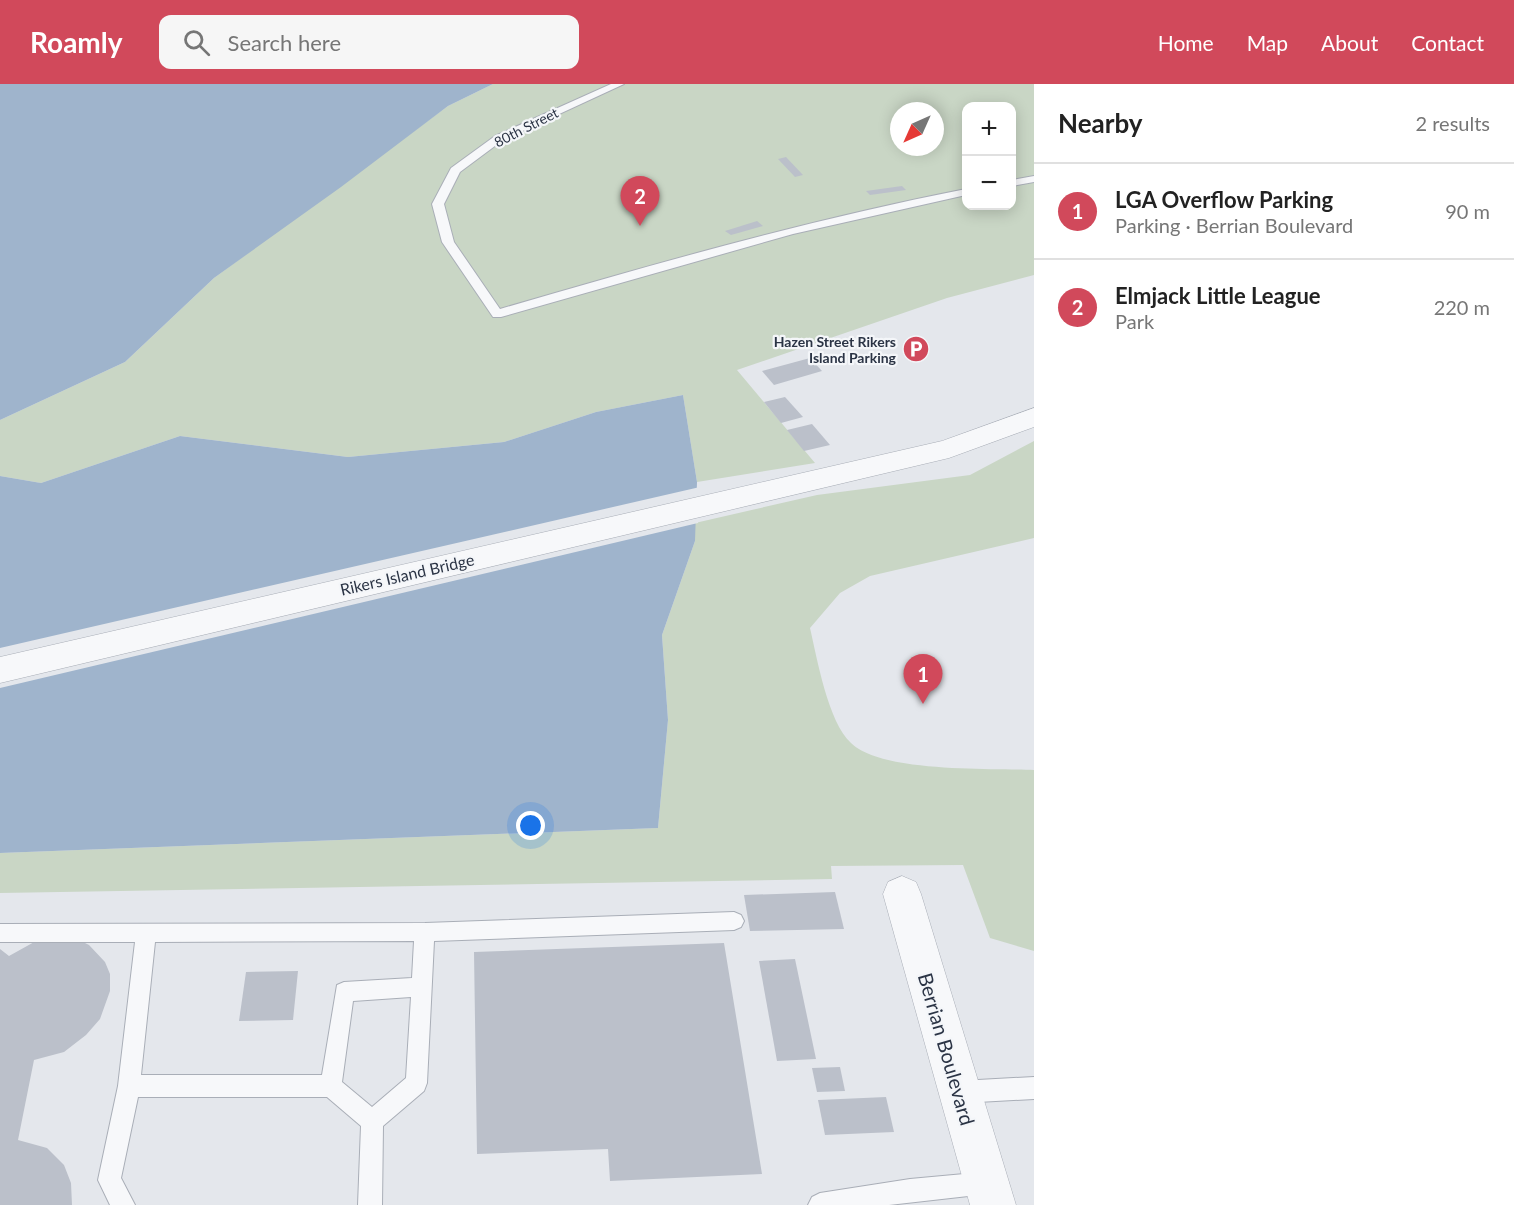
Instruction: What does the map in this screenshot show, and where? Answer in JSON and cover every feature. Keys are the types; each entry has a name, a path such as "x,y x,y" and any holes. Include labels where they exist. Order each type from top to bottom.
{"street":[{"name":"Rikers Island Bridge","path":"0,670 949,449 1034,417"},
{"name":"Berrian Boulevard","path":"902,894 990,1194"}],"lane":[{"name":"80th Street","path":"619,84 499,138 455,170 438,204 448,242 497,314 797,228 888,206 962,193"},
{"path":"1016,182 1034,179"},
{"path":"0,933 425,932 734,921"},
{"path":"370,1205 372,1121 416,1083 425,932"},
{"path":"123,1205 109,1180 129,1086 146,934"},
{"path":"331,1086 344,992 421,987"},
{"path":"129,1086 331,1086 372,1121"},
{"path":"959,1092 1034,1088"},
{"path":"820,1205 910,1190 990,1194"}],"green space":[{"path":"493,84 1034,84 1034,275 947,298 737,370 815,463 697,482 683,395 596,412 504,442 348,457 180,436 41,483 0,476 0,420 125,362 214,278 448,106"},
{"path":"1034,441 1034,538 870,576 840,593 810,628 824,689 836,720 851,743 866,753 887,760 938,767 1034,770 1034,951 990,938 963,865 831,866 832,879 0,893 0,853 658,828 668,720 662,635 695,541 695,523 817,495 970,475"}],"water":[{"path":"0,84 493,84 448,106 341,187 214,278 125,362 0,420"},
{"path":"683,395 697,482 695,541 662,635 668,720 658,828 0,853 0,476 41,483 180,436 348,457 504,442 596,412"}],"pier":[{"path":"700,487 698,523 0,688 0,648"}],"building":[{"path":"786,157 803,175 795,177 778,159"},
{"path":"902,186 906,190 870,195 866,191"},
{"path":"757,221 763,226 731,235 725,231"},
{"path":"810,358 822,371 774,385 762,371"},
{"path":"785,397 803,417 781,423 764,402"},
{"path":"812,424 830,445 804,451 787,430"},
{"path":"835,892 844,929 750,931 744,895"},
{"path":"36,941 81,941 89,945 105,962 110,974 110,991 100,1019 86,1035 64,1052 34,1060 18,1140 47,1148 64,1165 71,1183 72,1205 0,1205 0,949 9,956"},
{"path":"724,943 762,1174 610,1181 608,1149 477,1154 474,952"},
{"path":"795,959 816,1059 777,1061 759,961"},
{"path":"298,971 293,1020 239,1021 246,972"},
{"path":"840,1067 845,1091 817,1092 812,1068"},
{"path":"886,1097 894,1132 825,1135 818,1100"}],"place":[{"name":"Elmjack Little League","path":"640,226"},
{"name":"Hazen Street Rikers Island Parking","path":"916,349"},
{"name":"LGA Overflow Parking","path":"923,704"}]}
